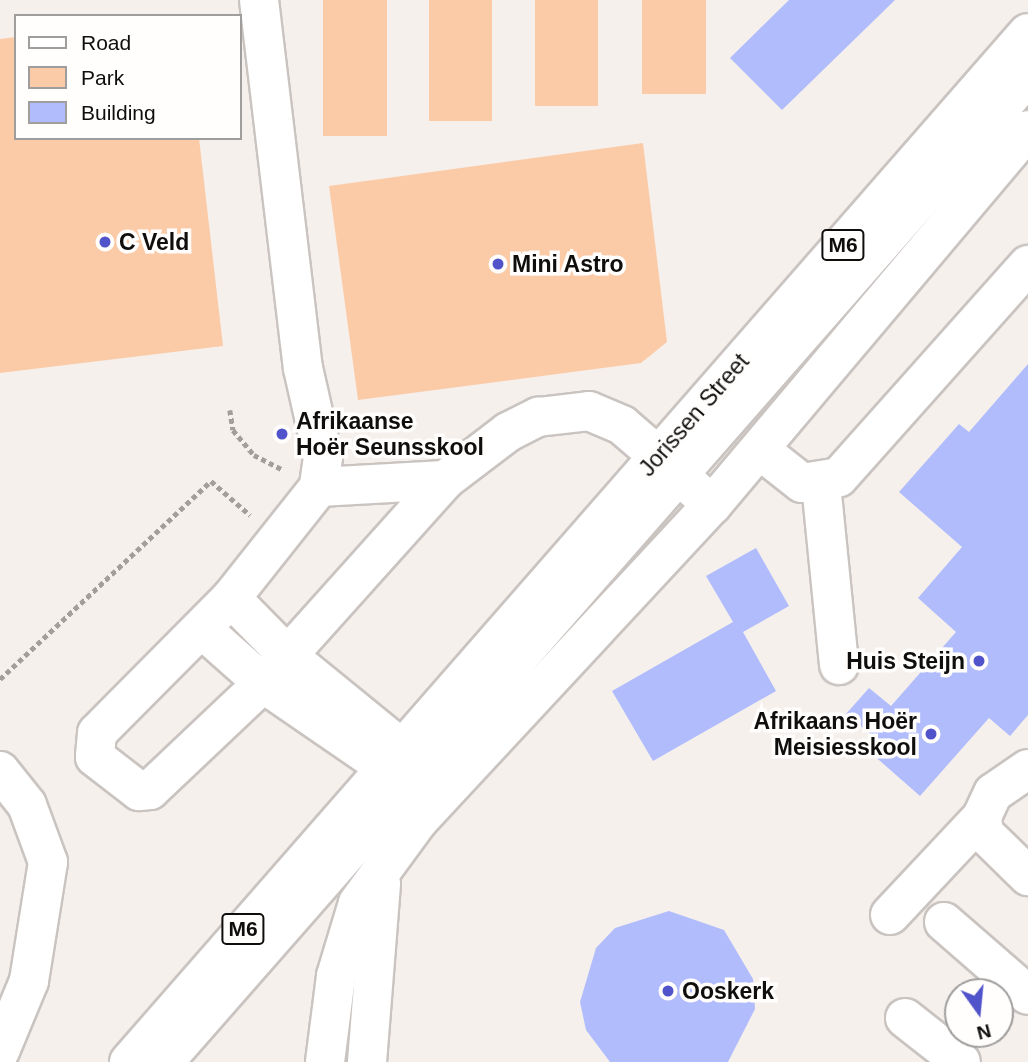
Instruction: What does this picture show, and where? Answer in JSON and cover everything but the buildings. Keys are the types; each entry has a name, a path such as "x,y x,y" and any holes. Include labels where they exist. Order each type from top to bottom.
{"main road":[{"path":"259,0 303,368 323,457 318,487 280,540 231,598 97,733 95,757 139,790 161,781 276,670 445,480 508,432 565,410 604,415 687,482"},
{"name":"Jorissen Street","path":"687,482 1028,33"},
{"name":"Jorissen Street","path":"391,812 393,758 687,482 1028,76"},
{"name":"Jorissen Street","path":"391,812 1028,108"},
{"name":"Jorissen Street","path":"687,482 760,450 1028,130"},
{"path":"760,450 802,483 821,484 839,477 1028,265"},
{"path":"318,487 445,480"},
{"path":"821,484 839,665"},
{"path":"231,598 276,670"},
{"path":"202,629 276,670 393,758"},
{"path":"890,915 982,817 993,793 1028,769"},
{"path":"0,771 39,828 48,862 29,981 0,1051"},
{"path":"164,1062 391,812"},
{"path":"308,1062 318,976 331,934 391,812"},
{"name":"M6","path":"325,1062 349,931 358,904 383,871 391,812"},
{"name":"M6","path":"129,1062 391,812"},
{"path":"982,817 984,833 1028,876"},
{"path":"367,1062 383,871"},
{"path":"944,922 1028,995"},
{"path":"905,1018 961,1062"}],"path":[{"path":"230,410 233,430 254,455 318,487"},
{"path":"0,679 211,481 280,540"}],"green space":[{"path":"323,0 387,0 387,136 323,136"},
{"path":"429,0 492,0 492,121 429,121"},
{"path":"535,0 598,0 598,106 535,106"},
{"path":"642,0 706,0 706,94 642,94"},
{"name":"C Veld","path":"14,37 14,140 199,140 223,346 0,373 0,39"},
{"name":"Mini Astro","path":"643,143 667,342 641,363 358,400 329,186"}],"place":[{"name":"C Veld","path":"105,242"},
{"name":"Mini Astro","path":"498,264"},
{"name":"Afrikaanse Hoër Seunsskool","path":"282,434"},
{"name":"Huis Steijn","path":"979,661"},
{"name":"Afrikaans Hoër Meisiesskool","path":"931,734"},
{"name":"Ooskerk","path":"668,991"}]}
